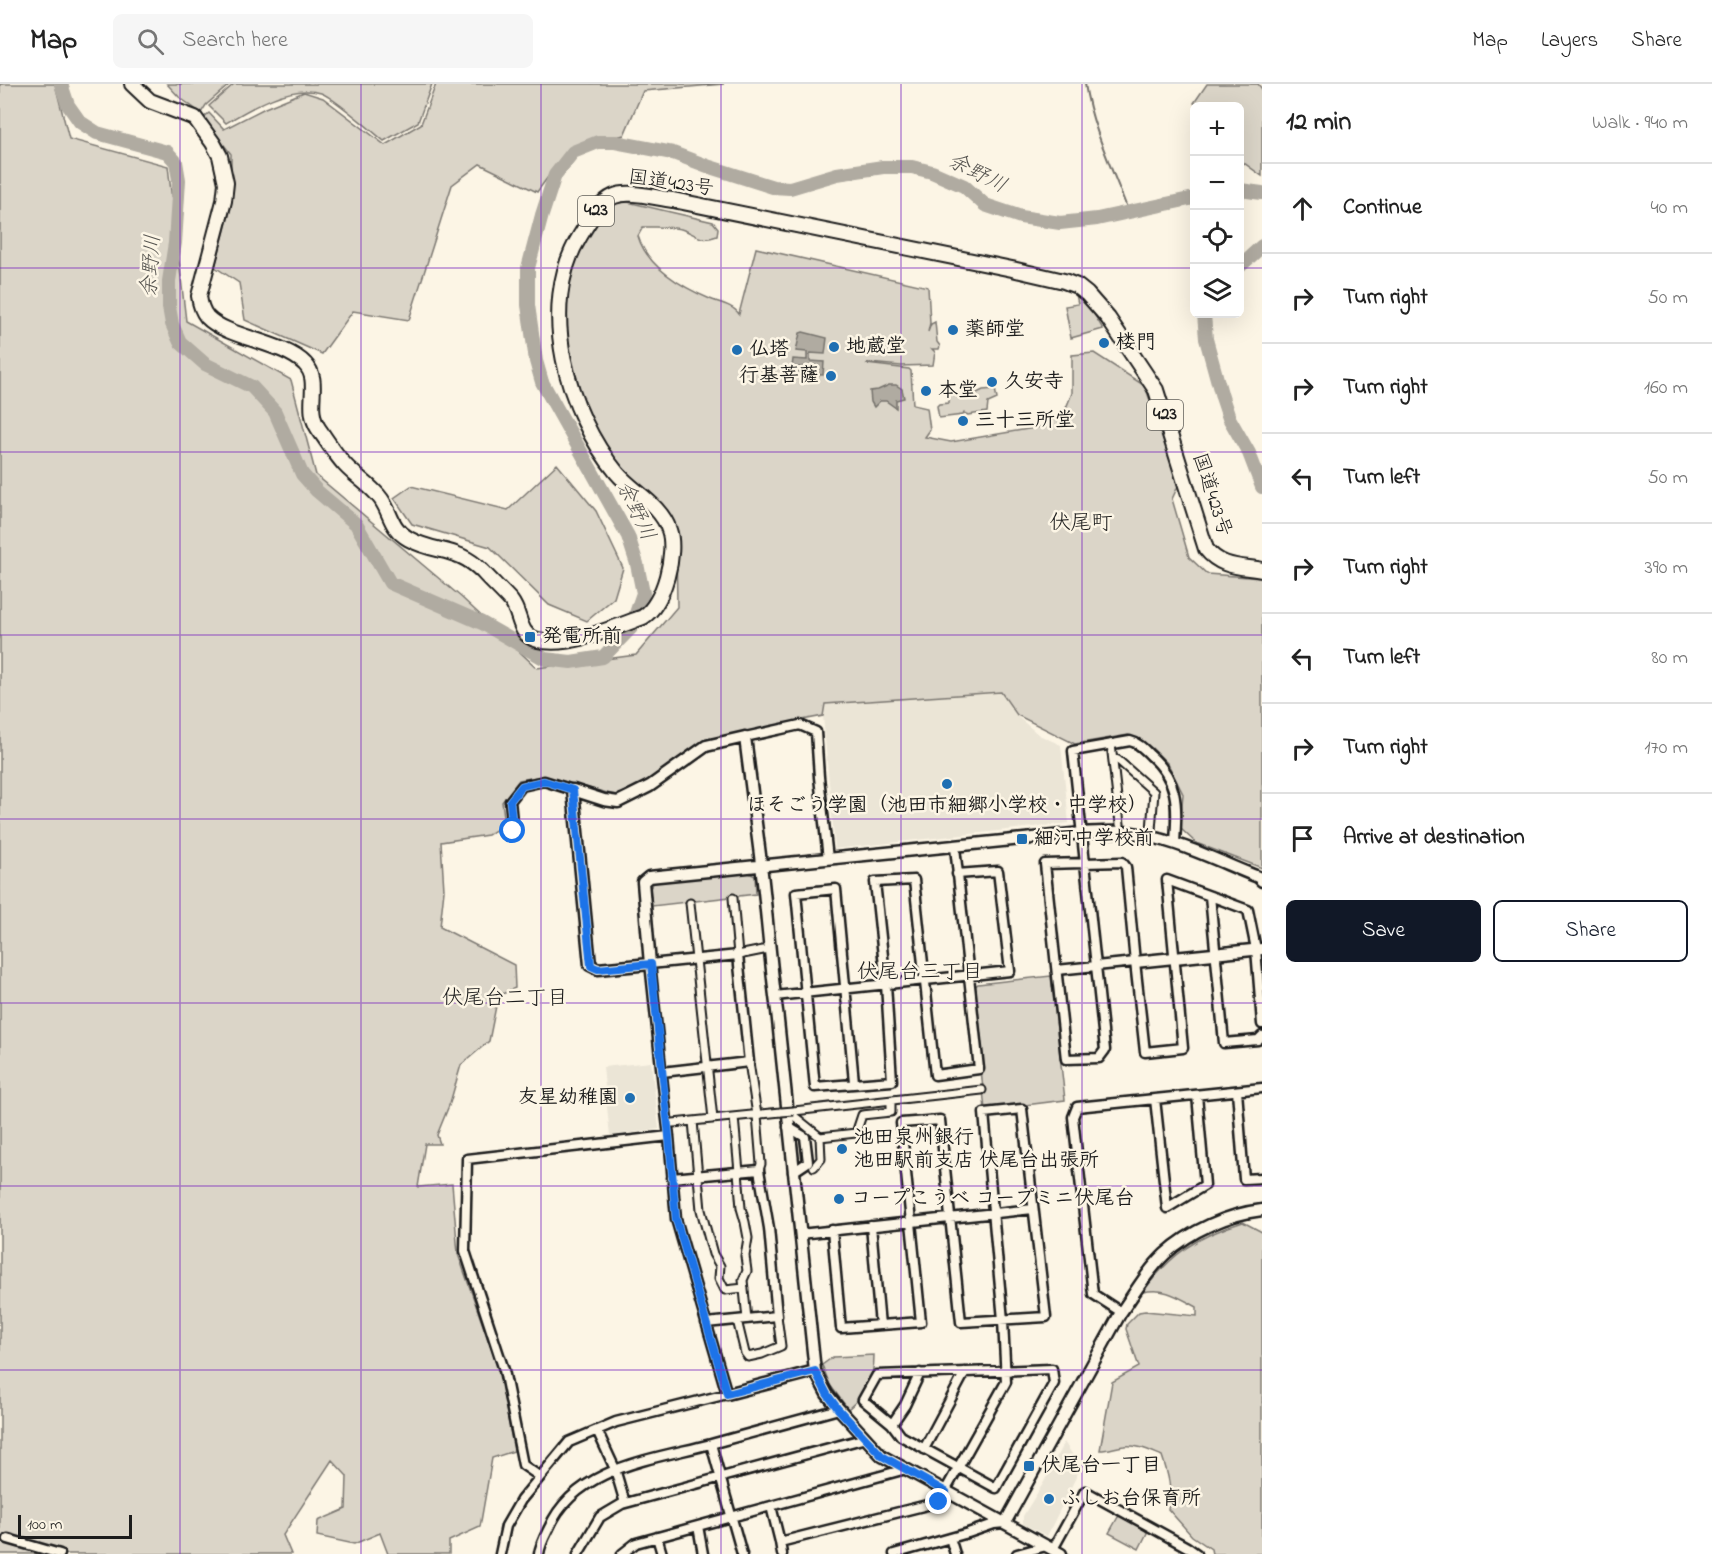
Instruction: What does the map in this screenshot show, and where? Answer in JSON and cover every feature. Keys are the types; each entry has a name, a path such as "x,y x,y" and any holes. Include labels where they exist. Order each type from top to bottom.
{"highway":[{"name":"国道423号","path":"132,84 150,101 195,118 213,143 222,162 226,183 224,201 199,296 208,318 220,326 278,348 305,363 313,376 311,409 316,425 340,459 382,500 396,529 411,540 456,553 470,560 512,603 524,633 537,640 558,641 591,636 650,613 671,560 669,528 654,507 619,475 584,424 568,379 560,327 560,298 565,269 576,243 600,205 607,199 623,194 673,200 1064,281 1077,286 1088,294 1108,318 1156,390 1206,549 1214,559 1227,566 1259,569"}],"street":[{"path":"513,831 510,801 522,786 544,781 604,800 618,802 650,786 706,746 800,725 816,732 828,858"},
{"path":"745,736 815,1371 838,1409 882,1456 1053,1550"},
{"path":"1175,843 1176,797 1163,765 1137,743 1130,741 1073,751 1085,861 1105,1050 1099,1058 1066,1059 1045,864 1085,861 1122,862 1126,867 1145,1052 1183,1048 1167,880 1248,910 1259,949 1262,1024"},
{"path":"1111,744 1120,824"},
{"path":"1113,758 1154,792 1150,830"},
{"path":"573,790 591,966 598,969 738,955 763,950"},
{"path":"727,1394 676,1219 643,882 650,877 1113,831 1141,834 1175,843 1258,877 1262,881"},
{"path":"854,1082 836,889 796,893 815,1087 854,1082 892,1081 886,984 875,882 914,880 935,1075 979,1069 955,847"},
{"path":"775,996 1010,971 998,871 957,874"},
{"path":"1210,896 1224,1043 1258,1040 1262,1036"},
{"path":"733,898 749,1062 757,1115 761,1164 759,1170 769,1228 781,1346 762,1354 748,1356 745,1353 737,1320"},
{"path":"690,903 712,1119"},
{"path":"1057,970 1259,949"},
{"path":"662,1072 749,1062"},
{"path":"1121,1312 1093,1294 1073,1117 1077,1107 1262,1088"},
{"path":"673,1123 781,1112 794,1113 982,1090"},
{"path":"1237,1091 1244,1179 1262,1178"},
{"path":"1155,1099 1167,1208 1205,1185 1197,1095"},
{"path":"820,1137 856,1133 862,1115 891,1112 891,1101"},
{"path":"780,1542 939,1502 1006,1382 1003,1320 984,1113 1022,1109 1046,1317 1003,1320 961,1322 940,1120 901,1123 921,1322 841,1328 832,1230"},
{"path":"794,1113 820,1137 821,1159 814,1167"},
{"path":"734,1117 741,1208 748,1238 744,1288 747,1319"},
{"path":"693,1121 701,1210 713,1254 720,1266 719,1278 722,1288 744,1288"},
{"path":"788,1127 805,1137 808,1162 793,1172"},
{"path":"539,1476 523,1465 504,1370 465,1251 467,1159 669,1136"},
{"path":"672,1178 759,1170"},
{"path":"800,1234 1033,1209"},
{"path":"1005,1523 1121,1312 1137,1288 1165,1255 1191,1234 1234,1216 1262,1210"},
{"path":"871,1226 880,1325"},
{"path":"706,1323 777,1316"},
{"path":"1052,1369 1054,1383 996,1488 901,1436 892,1424 864,1400 877,1375 965,1372 1052,1369"},
{"path":"500,1554 506,1526 521,1500 569,1442 616,1422 815,1371"},
{"path":"924,1449 965,1372"},
{"path":"892,1424 905,1406 920,1373"},
{"path":"539,1554 555,1514 580,1487 615,1469 838,1409"},
{"path":"597,1430 615,1469 625,1503"},
{"path":"578,1554 600,1517 625,1503 866,1438"},
{"path":"711,1443 742,1554"},
{"path":"622,1554 636,1543 906,1469"},
{"path":"1053,1550 1085,1491 1187,1546 1197,1554"},
{"path":"771,1506 782,1554"},
{"path":"894,1554 915,1551 994,1524 1005,1523"},
{"path":"698,1526 704,1554"},
{"path":"657,1537 662,1554"},
{"path":"951,1538 955,1554"},
{"path":"8,1539 60,1554"},
{"path":"1017,1554 1053,1550"}],"shaded area":[{"path":"0,84 55,84 69,139 168,166 186,321 291,380 316,475 461,597 537,668 636,655 677,607 676,536 617,463 591,424 574,377 567,343 565,301 569,273 588,232 608,205 619,200 713,222 718,228 717,236 711,238 702,238 672,227 643,227 638,236 649,257 667,275 699,294 730,306 739,314 756,248 928,287 930,323 928,332 931,324 935,322 937,342 940,346 939,349 932,349 935,352 933,365 866,364 911,371 913,405 927,408 930,430 925,437 951,442 1046,426 1066,408 1072,393 1072,355 1094,353 1145,386 1179,484 1172,499 1189,557 1207,574 1262,578 1262,868 1196,843 1180,828 1183,794 1168,764 1152,748 1128,735 1075,744 1017,715 1001,692 825,704 823,716 701,743 645,784 615,795 543,776 519,780 502,802 505,824 488,835 441,842 444,890 440,927 514,965 515,988 498,996 489,1041 461,1065 450,1103 437,1135 440,1144 425,1144 418,1187 452,1184 458,1254 499,1371 514,1451 492,1458 480,1527 449,1541 449,1554 388,1554 380,1533 354,1544 317,1536 318,1521 346,1509 347,1476 332,1460 283,1535 291,1554 0,1554"},
{"path":"167,84 230,84 206,105 201,113 179,97"},
{"path":"234,84 432,84 418,122 384,141 327,96 309,91 271,99 226,123 209,106"},
{"path":"436,84 724,84 643,91 624,135 569,148 537,192 480,164 452,185 409,320 353,311 322,354 245,320 239,283 215,267 231,208 231,154 203,118 209,113 224,129 265,108 304,92 323,98 385,145 421,124"},
{"path":"1207,84 1258,84 1262,89 1262,176 1244,163 1244,102 1195,102"},
{"path":"1076,294 1090,307 1103,329 1071,338 1065,306 1078,304"},
{"path":"800,333 827,338 825,354 810,353 810,361 824,362 823,375 801,374 799,371 802,367 792,368 793,359 807,360 807,352 796,351"},
{"path":"896,385 902,389 904,398 896,400 896,408 886,401 880,401 874,407 870,391"},
{"path":"995,389 997,399 988,403 987,412 968,415 964,413 939,418 937,406 949,403 949,394 971,396 983,390"},
{"path":"557,464 596,511 623,568 614,598 587,621 549,605 490,547 412,524 394,498 411,486 508,510"},
{"name":"ほそごう学園（池田市細郷小学校・中学校）","path":"1001,692 1018,717 1039,735 1061,745 1069,823 835,849 823,716 824,704"},
{"path":"749,873 755,876 756,894 652,906 650,888 654,882"},
{"path":"1051,976 1065,1100 985,1110 973,988 978,984"},
{"name":"友星幼稚園","path":"651,1062 659,1129 610,1136 603,1067"},
{"path":"1243,1222 1262,1232 1262,1554 1212,1554 1211,1549 1192,1536 1168,1509 1170,1489 1162,1456 1134,1446 1100,1450 1112,1382 1139,1367 1126,1329 1127,1324 1139,1312 1145,1311 1197,1316 1197,1307 1177,1297 1165,1292 1143,1292 1153,1278 1175,1256 1212,1233"},
{"path":"874,1355 871,1379 865,1391 848,1409 830,1385 822,1365 833,1357"},
{"name":"ふしお台保育所","path":"1064,1442 1081,1467 1047,1536 1023,1524 1023,1516 1044,1482"},
{"path":"1122,1515 1147,1533 1139,1549 1109,1533 1118,1517"}],"waterway":[{"name":"余野川","path":"61,84 68,105 80,122 97,133 167,152 176,162 179,180 175,243 169,281 169,307 172,324 180,342 205,364 252,387 275,412 302,474 317,491 356,524 390,583 482,623 545,659 571,662 603,657 631,628 643,593 628,536 542,382 536,361 528,305 528,268 555,175 573,152 598,142 615,142 673,153 773,187 790,188 837,174 883,167 912,167 932,172 964,186 985,205 1021,217 1060,223 1097,219 1190,199"},
{"path":"1085,84 1098,133 1129,213"},
{"name":"余野川","path":"1244,191 1262,193"},
{"name":"余野川","path":"1242,264 1262,246"},
{"name":"余野川","path":"1204,318 1206,339 1229,418 1249,453 1262,487"}],"place":[{"name":"薬師堂","path":"953,330"},
{"name":"楼門","path":"1104,343"},
{"name":"地蔵堂","path":"834,347"},
{"name":"仏塔","path":"737,350"},
{"name":"行基菩薩","path":"831,376"},
{"name":"久安寺","path":"992,382"},
{"name":"本堂","path":"926,391"},
{"name":"三十三所堂","path":"963,421"},
{"name":"発電所前","path":"530,637"},
{"name":"ほそごう学園（池田市細郷小学校・中学校）","path":"947,784"},
{"name":"細河中学校前","path":"1022,839"},
{"name":"友星幼稚園","path":"630,1098"},
{"name":"池田泉州銀行 池田駅前支店 伏尾台出張所","path":"842,1149"},
{"name":"コープこうべ コープミニ伏尾台","path":"839,1199"},
{"name":"伏尾台一丁目","path":"1029,1466"},
{"name":"ふしお台保育所","path":"1049,1499"}],"district":[{"name":"伏尾町","path":"1081,524"},
{"name":"伏尾台三丁目","path":"920,973"},
{"name":"伏尾台二丁目","path":"505,999"}],"route":[{"path":"513,831 510,801 522,786 544,781 561,784 573,790 591,966 598,969 651,964 676,1219 727,1394 815,1371 838,1409 882,1456 946,1492 939,1502"}]}
